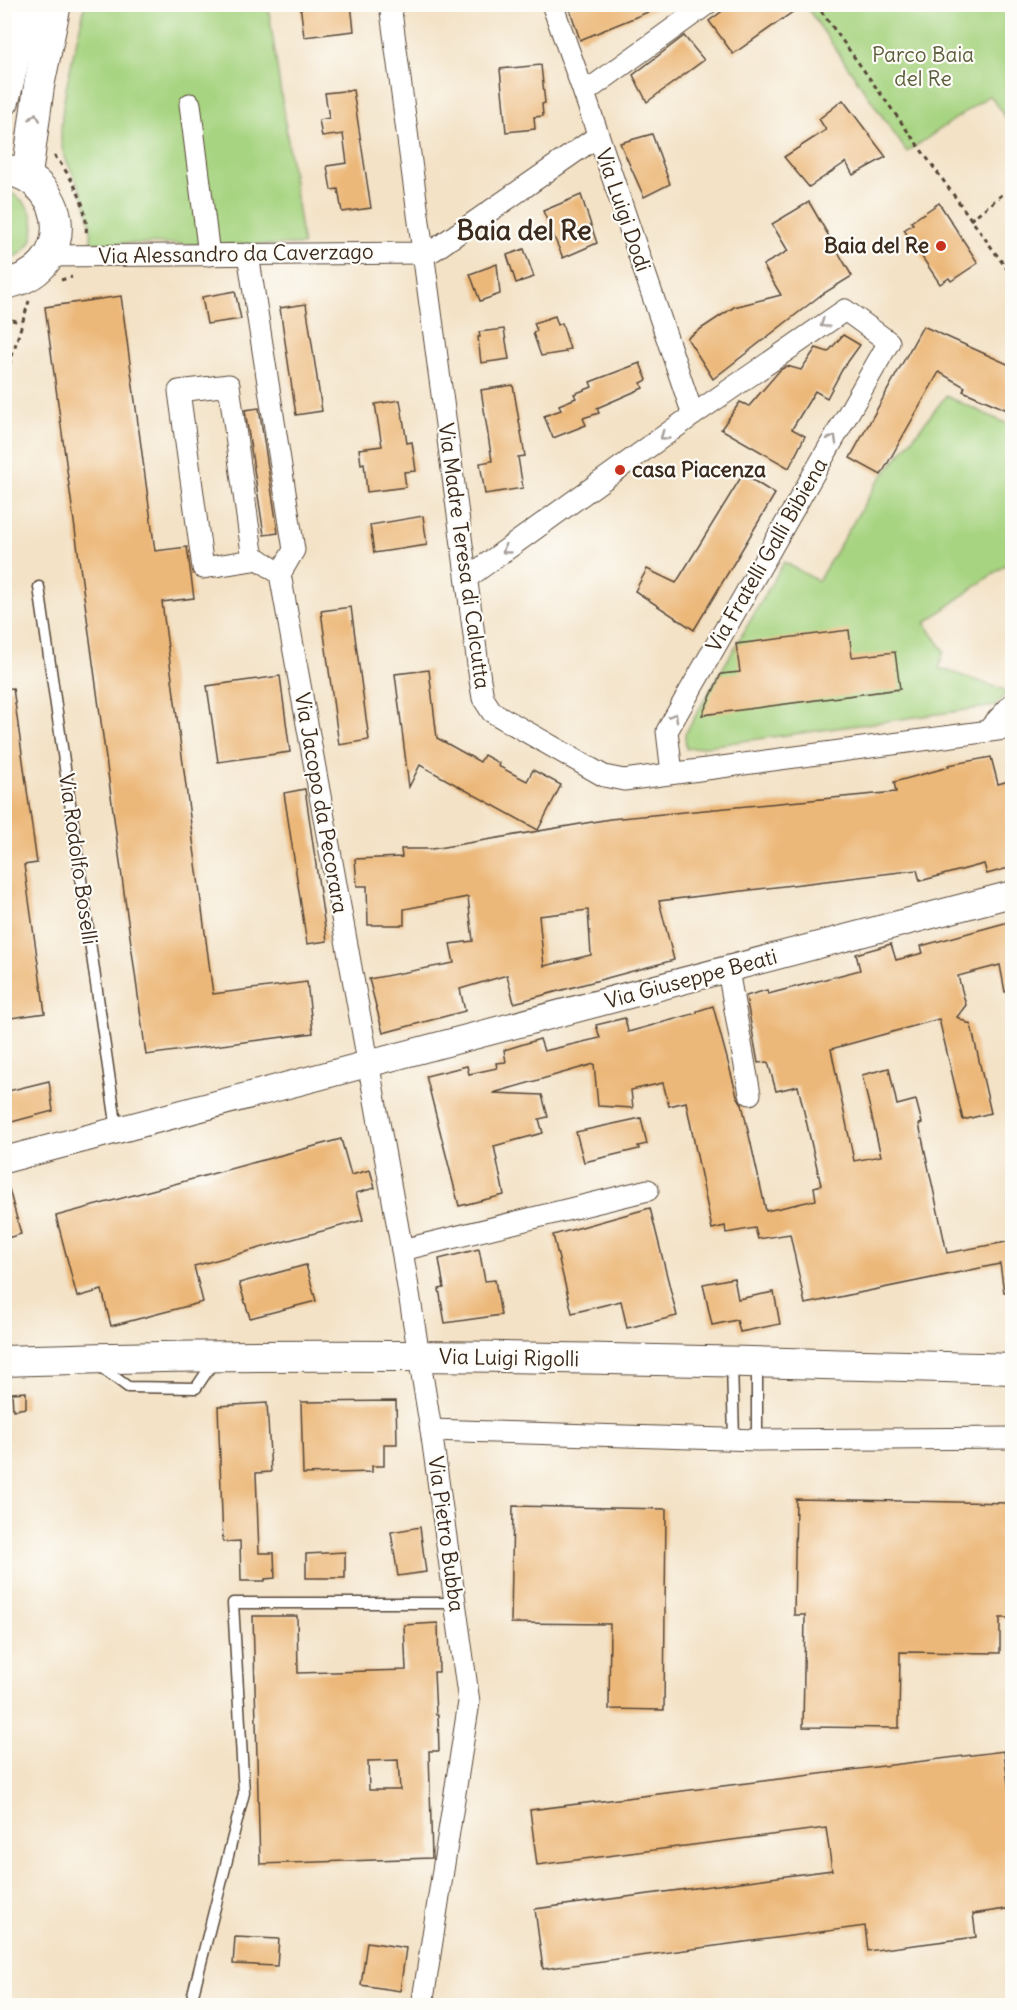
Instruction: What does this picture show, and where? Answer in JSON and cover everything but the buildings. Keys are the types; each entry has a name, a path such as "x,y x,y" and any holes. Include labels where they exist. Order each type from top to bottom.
{"main road":[{"path":"4,101 28,4"},
{"path":"50,269 57,232 56,215 51,199 40,185 16,172 39,86 56,4"},
{"path":"12,295 45,263 50,269"},
{"name":"Via Luigi Rigolli","path":"4,1361 218,1355 419,1356 1012,1369"}],"street":[{"name":"Via Madre Teresa di Calcutta","path":"390,4 483,698 492,712 604,776 624,780 1012,728"},
{"name":"Via Luigi Dodi","path":"552,4 693,415"},
{"path":"584,93 706,4"},
{"path":"190,104 209,255"},
{"path":"423,253 440,247 598,136"},
{"name":"Via Alessandro da Caverzago","path":"50,269 209,255 423,253"},
{"path":"248,254 294,550 280,574 259,559 253,560 203,568 179,392 229,385 253,560"},
{"name":"Via Fratelli Galli Bibiena","path":"672,773 666,731 889,342 845,310 693,415"},
{"path":"467,578 693,415"},
{"name":"Via Jacopo da Pecorara","path":"280,574 369,1064"},
{"path":"988,730 1012,704"},
{"name":"Via Giuseppe Beati","path":"369,1064 1012,894"},
{"path":"728,970 750,1094"},
{"path":"4,1160 369,1064"},
{"name":"Via Pietro Bubba","path":"369,1064 431,1430 469,1702 422,2006"},
{"path":"402,1250 648,1190"},
{"path":"431,1430 734,1440 1012,1438"}],"lane":[{"name":"Via Rodolfo Boselli","path":"39,587 117,1131"},
{"path":"734,1440 745,1363"},
{"path":"745,1363 757,1440"},
{"path":"190,2006 244,1793 233,1603 456,1603"}],"path":[{"path":"816,4 1012,276"},
{"path":"54,145 53,155 73,183 80,198 87,221 86,241"},
{"path":"970,220 1012,187"},
{"path":"50,269 72,277"},
{"path":"12,295 21,322"},
{"path":"4,382 21,322 12,295"}],"green space":[{"path":"85,5 268,5 303,245 91,243 87,209 65,158 61,137 64,100"},
{"name":"Parco Baia del Re","path":"805,5 1012,5 1012,127 990,95 907,152"},
{"path":"4,191 17,196 26,205 32,215 34,226 27,248 18,255 5,260"},
{"path":"946,396 1012,426 1012,560 925,623 944,651 939,668 1008,691 995,706 686,749 685,734 784,562 818,581 877,483"}],"place":[{"name":"Baia del Re","path":"941,246"},
{"name":"casa Piacenza","path":"620,470"}],"district":[{"name":"Baia del Re","path":"524,231"}]}
